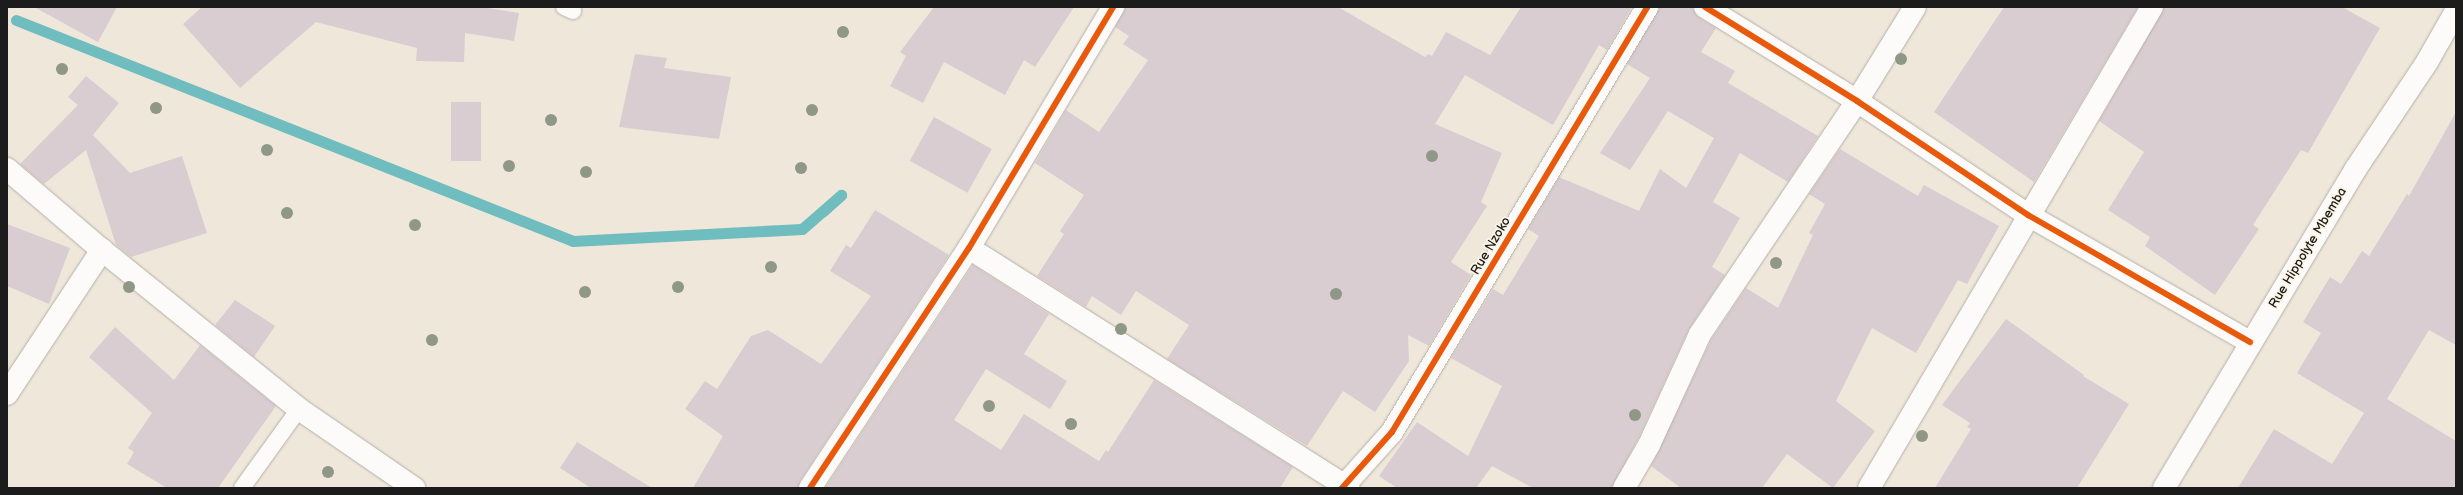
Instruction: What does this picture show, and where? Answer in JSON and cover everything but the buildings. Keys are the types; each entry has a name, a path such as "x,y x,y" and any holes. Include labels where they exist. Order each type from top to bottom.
{"street":[{"path":"810,488 969,248 1114,7"},
{"name":"Rue Nzoko","path":"1345,487 1392,432 1647,7"},
{"path":"1705,7 1857,101 2028,215 2250,342"},
{"path":"1624,488 1649,445 1700,334 1857,101 1915,7"},
{"path":"1869,488 2028,215 2152,7"},
{"name":"Rue Hippolyte Mbemba","path":"2164,488 2250,342 2456,11"},
{"path":"7,170 102,250 299,409 414,488"},
{"path":"969,248 1345,487"},
{"path":"7,394 102,250"}],"lane":[{"path":"242,488 299,409"}],"waterway":[{"path":"16,20 573,241 802,229 841,195 822,212"}],"cycle path":[{"path":"810,488 969,248 1113,7"},
{"path":"1342,488 1392,432 1647,7"},
{"path":"1705,7 1857,101 2028,215 2250,342"}]}
